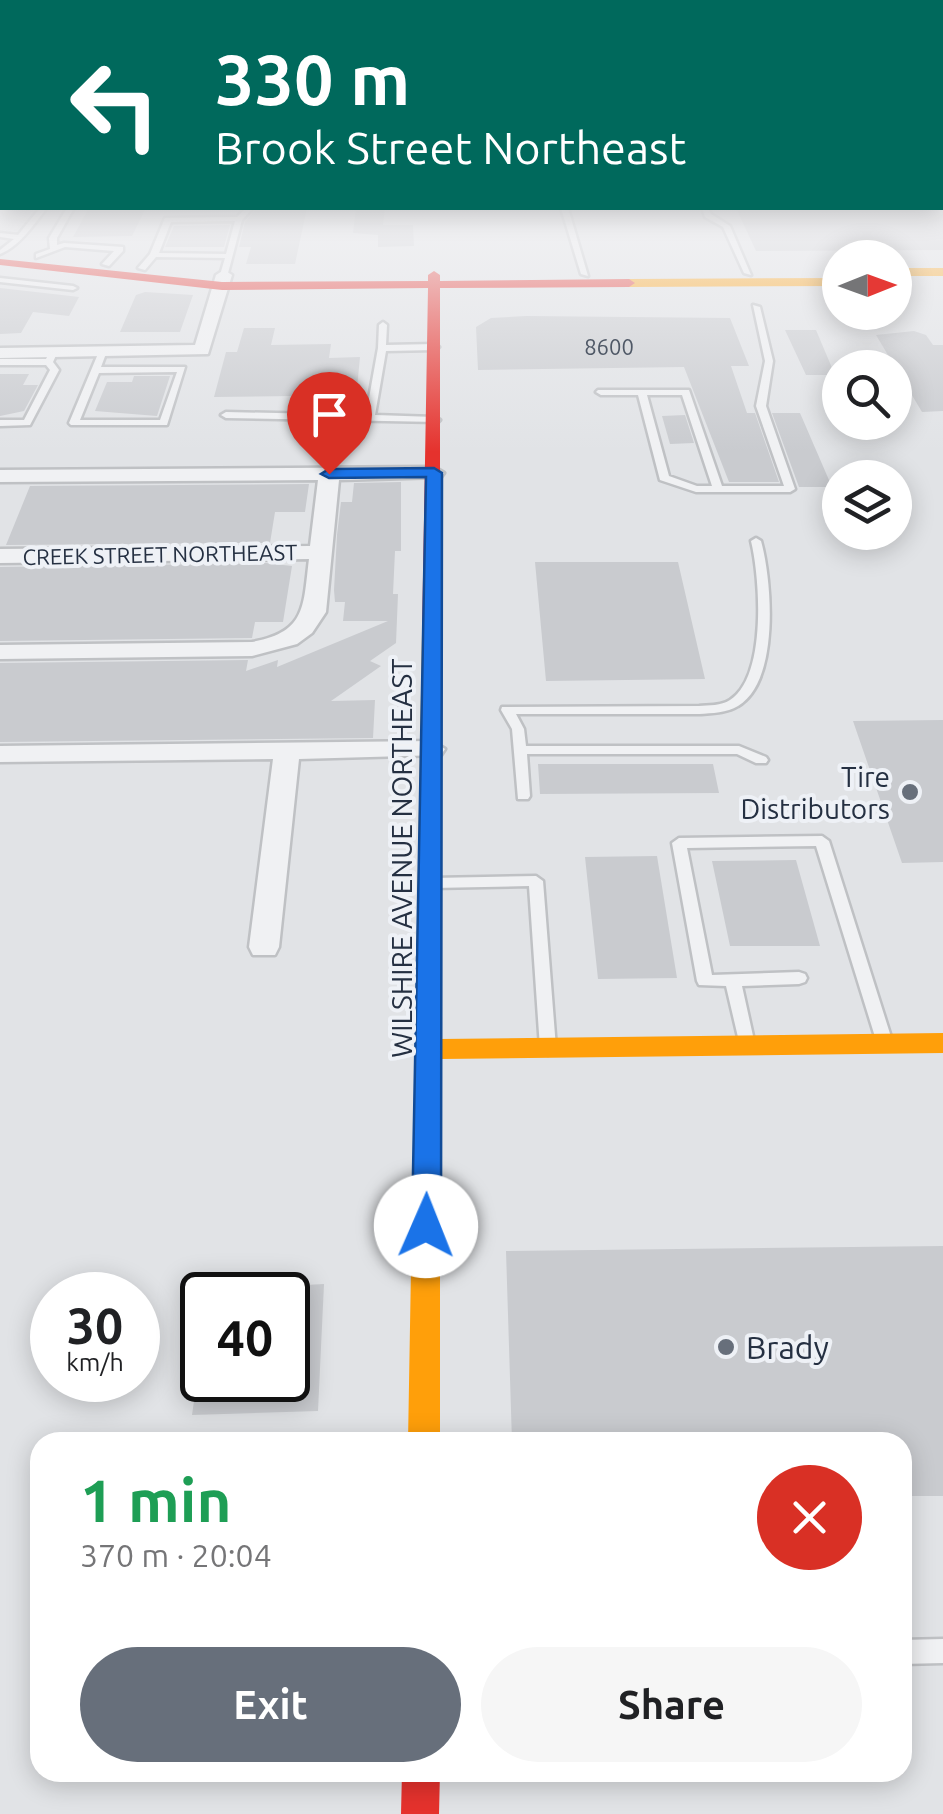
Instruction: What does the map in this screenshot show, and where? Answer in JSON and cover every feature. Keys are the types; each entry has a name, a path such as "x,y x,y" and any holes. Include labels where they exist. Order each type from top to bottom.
{"main road":[{"name":"WILSHIRE AVENUE NORTHEAST","path":"424,1432 435,283"},
{"path":"430,1049 943,1043"},
{"path":"420,1814 421,1782"}],"street":[{"path":"0,353 51,356 202,350 221,283"},
{"path":"2,482 434,473"},
{"path":"0,652 252,649 288,640 312,620 329,474"},
{"name":"CREEK STREET NORTHEAST","path":"0,556 320,552"},
{"path":"0,754 432,749"},
{"path":"264,947 287,751"}],"lane":[{"path":"49,283 56,286 65,283"},
{"path":"56,286 65,283"},
{"path":"642,392 664,478 696,489 790,489 761,406 769,361 756,307"},
{"path":"370,418 383,325"},
{"path":"382,348 435,347"},
{"path":"124,370 132,350"},
{"path":"96,370 182,370 164,422 74,424 96,370 104,351"},
{"path":"0,362 51,356 55,370 27,423 0,423"},
{"path":"601,392 686,392 718,489"},
{"path":"226,415 435,420"},
{"path":"523,796 518,729 506,710 699,710 726,707 740,700 755,679 762,623 764,564 756,541"},
{"path":"520,750 738,750 761,760"},
{"path":"799,978 704,981 678,843 822,841 886,1044"},
{"path":"431,883 536,881 548,1048"},
{"path":"733,980 747,1046"},
{"path":"912,1652 943,1651"}],"building":[{"path":"0,288 79,297 69,316 33,312 21,333 0,334"},
{"path":"136,295 193,295 180,332 120,332"},
{"path":"491,318 730,318 749,366 731,366 747,413 755,413 779,482 729,482 684,367 478,370 476,327"},
{"path":"244,328 275,328 271,345 331,344 329,358 360,357 357,388 297,389 296,396 214,397 226,352 237,352"},
{"path":"785,330 816,330 824,350 822,375 806,375"},
{"path":"914,331 926,335 933,345 943,345 943,411 922,412 912,395 912,350 885,350 876,335"},
{"path":"0,374 29,374 23,385 38,385 24,411 0,416"},
{"path":"134,376 170,376 157,416 95,411 107,382 132,382"},
{"path":"772,413 800,413 822,464 822,487 799,487"},
{"path":"685,415 694,443 670,444 662,416"},
{"path":"401,482 401,551 395,551 393,594 398,594 396,643 370,661 381,666 331,701 375,700 373,738 0,742 0,663 248,660 246,671 278,660 277,667 388,621 343,621 345,602 335,602 334,590 337,535 341,502 352,502 354,483"},
{"path":"309,484 305,512 275,512 270,543 6,545 30,486"},
{"path":"535,562 678,562 705,679 546,681"},
{"path":"266,563 292,566 283,622 255,622 252,638 0,641 0,567"},
{"name":"Tire Distributors","path":"943,720 943,862 902,863 853,721"},
{"path":"538,764 713,764 719,793 540,794"},
{"path":"657,856 677,978 598,979 585,857"},
{"path":"796,860 820,946 730,946 712,861"},
{"name":"Brady","path":"943,1246 943,1496 912,1496 912,1432 512,1432 506,1251"},
{"path":"324,1284 318,1411 192,1415 194,1402 310,1402 310,1285"}],"traffic: slow":[{"path":"629,283 702,283"},
{"path":"424,1432 431,635"},
{"path":"430,1049 943,1043"}],"traffic: jam":[{"path":"191,283 222,286 629,283"},
{"path":"431,635 434,283"},
{"path":"420,1814 421,1782"}],"place":[{"name":"Tire Distributors","path":"910,792"},
{"name":"Brady","path":"726,1347"}],"route":[{"path":"329,474 434,473 426,1226"}]}
